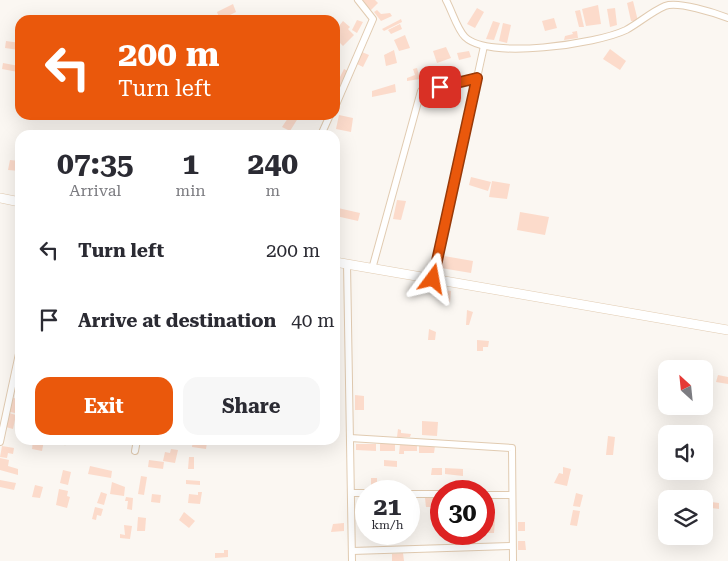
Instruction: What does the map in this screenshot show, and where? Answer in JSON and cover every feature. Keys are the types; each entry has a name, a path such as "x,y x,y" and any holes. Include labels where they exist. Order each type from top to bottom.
{"main road":[{"path":"0,201 15,202"},
{"path":"340,263 728,330"}],"street":[{"path":"340,95 374,19 358,0"},
{"path":"446,0 464,37 484,46 534,49 597,40 625,31 668,3 705,10 728,18"},
{"path":"433,279 484,46"},
{"path":"372,269 421,92 477,78"},
{"path":"347,264 352,561"},
{"path":"0,442 15,372"},
{"path":"350,438 512,448 511,546 513,561"},
{"path":"135,452 136,445"},
{"path":"495,495 512,495"},
{"path":"352,551 511,546"}],"building":[{"path":"361,0 375,0 378,3 371,10"},
{"path":"633,1 638,21 631,21 627,3"},
{"path":"233,4 236,12 230,15 218,15 217,12"},
{"path":"598,5 601,24 586,26 582,9"},
{"path":"477,8 484,12 475,28 467,24"},
{"path":"615,8 617,25 610,27 607,9"},
{"path":"377,10 381,14 390,13 392,16 381,21 374,12"},
{"path":"580,10 584,27 579,27 575,11"},
{"path":"554,18 557,28 545,31 542,21"},
{"path":"401,19 402,22 384,31 382,29"},
{"path":"357,20 363,22 357,33 352,30"},
{"path":"343,21 350,27 348,29 354,35 343,46 340,43 340,25"},
{"path":"493,21 500,23 494,40 486,39"},
{"path":"503,23 511,25 507,43 499,41"},
{"path":"400,24 402,29 391,34 388,30"},
{"path":"577,31 578,38 564,40 565,36"},
{"path":"405,35 410,48 399,51 394,40"},
{"path":"6,41 15,42 15,49 5,48"},
{"path":"446,47 451,58 437,63 433,51"},
{"path":"610,49 626,61 620,70 603,59"},
{"path":"394,50 397,63 386,66 384,55"},
{"path":"469,51 471,57 459,60 457,53"},
{"path":"362,52 369,55 363,67 357,64"},
{"path":"3,63 15,65 15,71 2,69"},
{"path":"417,68 420,79 407,81 407,78 415,75 413,69"},
{"path":"344,69 350,72 340,92 340,77"},
{"path":"395,84 396,92 372,97 372,91"},
{"path":"340,115 353,118 351,132 336,129"},
{"path":"287,120 297,120 291,130 282,127"},
{"path":"10,160 15,160 15,171 8,170"},
{"path":"471,177 491,182 488,191 469,185"},
{"path":"492,181 510,184 507,199 489,197"},
{"path":"397,200 406,201 401,220 393,219"},
{"path":"340,208 360,213 358,221 340,217"},
{"path":"520,212 549,217 545,235 517,230"},
{"path":"444,256 473,261 471,273 441,268"},
{"path":"437,289 451,291 450,302 445,301 446,296 436,294"},
{"path":"467,310 473,312 469,325 466,325"},
{"path":"429,329 436,332 435,340 428,340"},
{"path":"477,340 489,341 488,347 483,347 483,351 477,351"},
{"path":"718,375 728,377 728,384 716,382"},
{"path":"355,395 364,396 364,410 355,410"},
{"path":"13,398 15,398 15,413 10,412"},
{"path":"9,413 15,415 13,429 6,427"},
{"path":"422,421 438,422 437,436 422,435"},
{"path":"398,429 401,430 401,433 411,434 410,437 397,437"},
{"path":"608,436 615,437 613,455 606,455"},
{"path":"356,444 376,444 376,451 356,450"},
{"path":"380,444 395,444 395,451 380,451"},
{"path":"400,444 417,445 417,451 404,451 404,454 399,454"},
{"path":"32,445 43,445 42,451 32,449"},
{"path":"192,445 207,445 206,449 192,447"},
{"path":"419,445 435,446 434,453 419,453"},
{"path":"2,446 14,448 13,454 8,453 7,458 0,457"},
{"path":"171,449 178,450 175,463 163,461 165,452 170,453"},
{"path":"189,457 194,457 194,469 188,469"},
{"path":"0,458 9,460 8,466 18,469 18,475 0,470"},
{"path":"149,460 164,462 163,469 148,467"},
{"path":"384,460 397,461 397,467 384,466"},
{"path":"90,466 112,471 111,478 88,474"},
{"path":"563,467 571,469 567,486 554,483 559,473 563,474"},
{"path":"432,468 442,468 442,475 431,475"},
{"path":"445,468 463,469 463,476 445,474"},
{"path":"63,470 71,472 68,485 60,483"},
{"path":"141,476 147,477 144,495 138,494"},
{"path":"0,480 16,483 14,490 0,487"},
{"path":"186,480 200,481 200,485 186,484"},
{"path":"112,482 125,487 124,496 110,494"},
{"path":"35,485 43,487 40,498 32,497"},
{"path":"59,489 68,491 67,496 70,497 67,508 56,505"},
{"path":"101,492 107,494 104,505 97,503"},
{"path":"198,492 202,492 200,504 188,503 189,494 198,495"},
{"path":"576,493 583,495 580,507 573,506"},
{"path":"152,494 161,495 160,503 151,502"},
{"path":"126,497 133,498 132,510 127,509 128,501 125,501"},
{"path":"425,498 430,498 430,507 426,507"},
{"path":"713,502 719,503 719,509 713,508"},
{"path":"95,507 103,509 101,516 97,515 96,520 92,519"},
{"path":"573,510 580,511 577,526 570,525"},
{"path":"184,512 195,521 189,528 179,520"},
{"path":"138,517 146,518 145,531 137,531"},
{"path":"518,522 525,522 525,531 518,531"},
{"path":"344,523 344,531 331,532 333,524"},
{"path":"124,525 132,526 130,539 120,538 120,534 125,535"},
{"path":"518,541 525,541 526,550 518,550"},
{"path":"224,550 228,550 228,557 215,558 215,553 224,553"},
{"path":"403,553 404,561 392,561 392,554"}],"route":[{"path":"433,279 477,78 440,87"}]}
